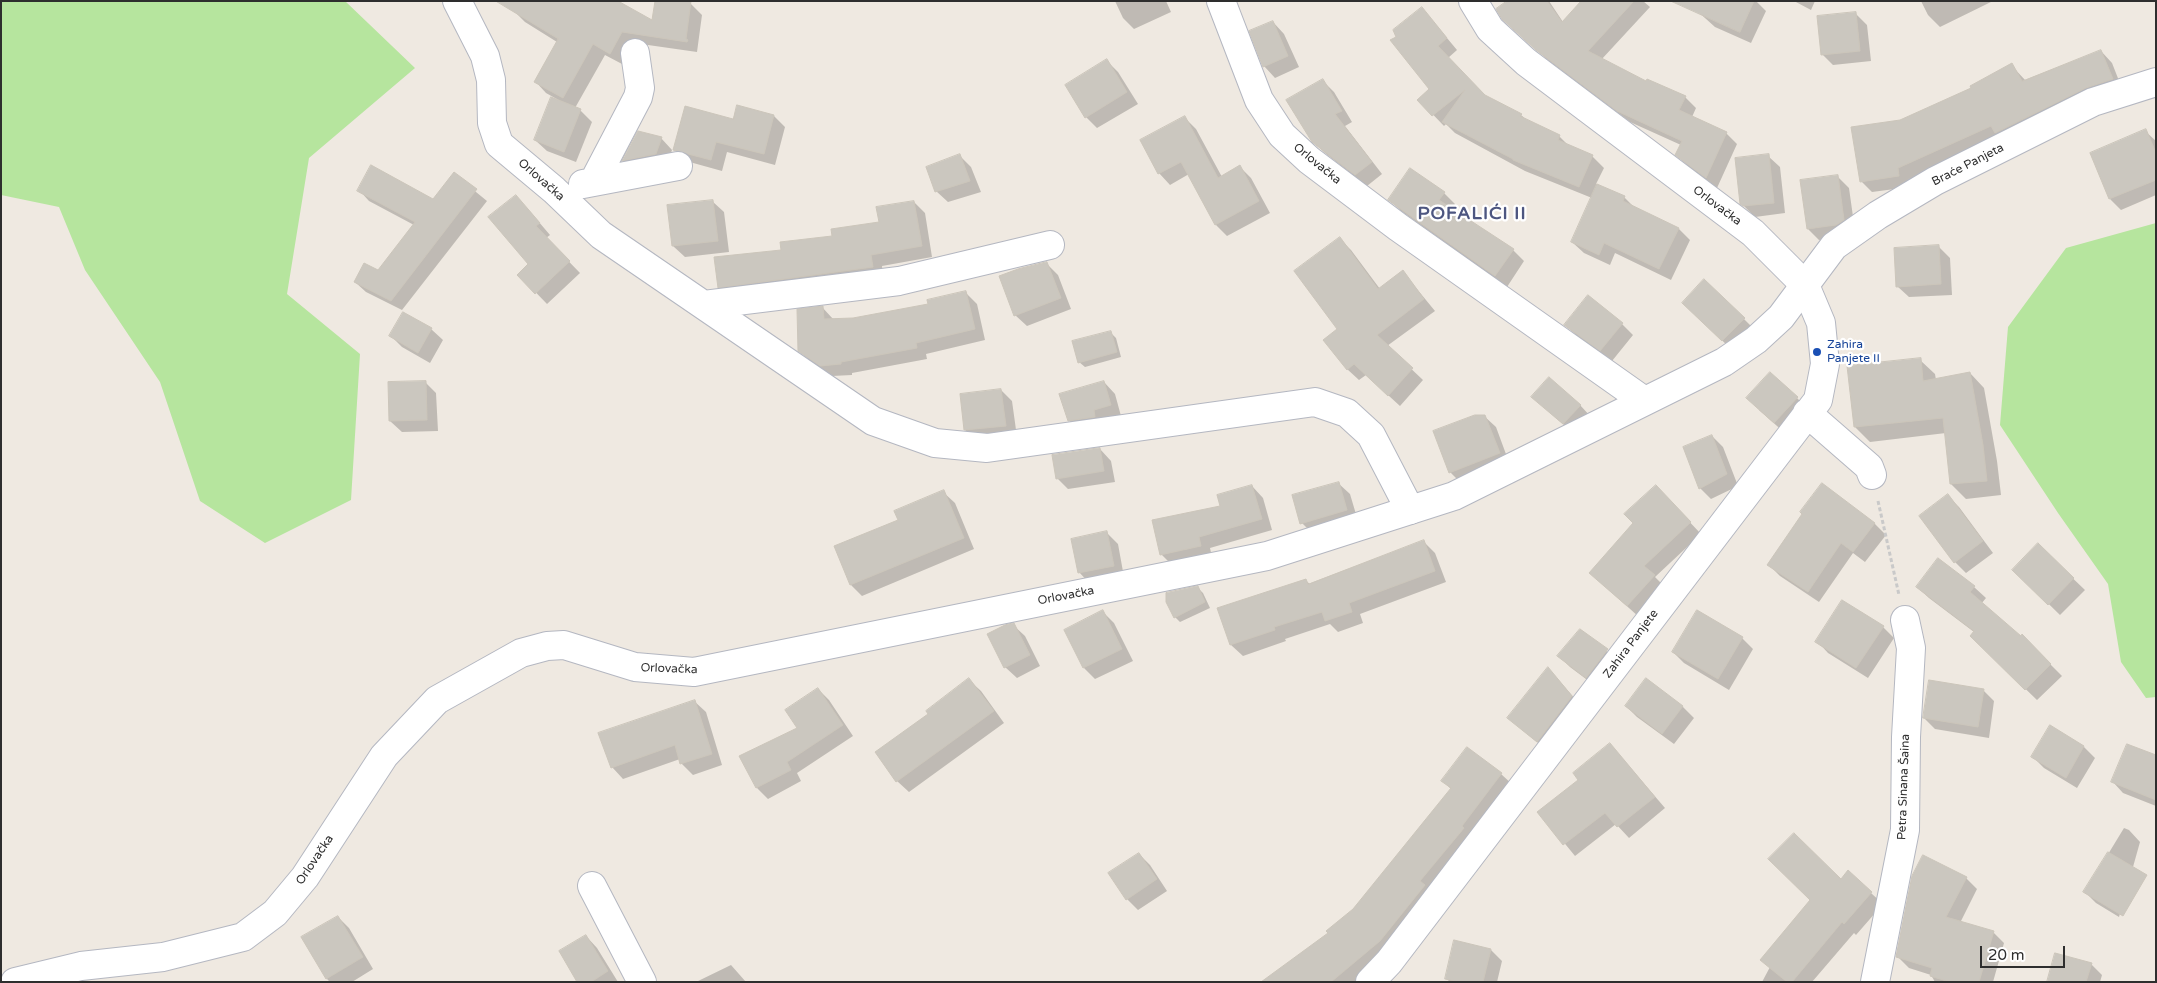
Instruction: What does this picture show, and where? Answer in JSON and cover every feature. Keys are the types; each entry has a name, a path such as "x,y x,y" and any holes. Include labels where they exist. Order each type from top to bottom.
{"street":[{"name":"Orlovačka","path":"457,1 485,56 491,80 492,123 499,144 554,190 601,234 671,284 873,421 935,443 987,448 1315,402 1347,412 1371,435 1410,510"},
{"name":"Orlovačka","path":"1221,1 1259,100 1282,135 1302,154 1398,227 1644,400"},
{"name":"Orlovačka","path":"15,982 80,966 163,957 243,937 275,913 305,877 384,756 437,700 521,653 547,646 564,645 635,667 694,672 1267,556 1454,496 1644,400 1724,362 1748,345 1781,317 1805,285 1753,233 1526,62 1490,29 1473,1"},
{"path":"594,181 638,97 640,88 635,54"},
{"name":"Braće Panjeta","path":"1805,285 1834,246 1878,215 1935,181 2093,102 2156,82"},
{"path":"554,190 678,166"},
{"path":"704,305 899,281 1050,245"},
{"name":"Zahira Panjete","path":"1370,982 1389,962 1818,400 1826,364 1820,323 1805,285"},
{"path":"1807,413 1869,466 1872,475"},
{"name":"Petra Sinana Šaina","path":"1875,982 1905,830 1906,737 1911,648 1905,620"},
{"path":"592,886 642,982"}],"path":[{"path":"1872,475 1905,620"}],"green space":[{"path":"1,1 345,1 415,68 309,158 287,294 360,354 351,500 265,543 200,501 160,382 85,270 59,207 1,195"},
{"path":"2156,223 2156,697 2146,698 2121,662 2108,584 2000,425 2008,327 2066,248"}],"building":[{"path":"496,1 618,1 652,20 655,1 691,1 686,39 688,40 687,42 622,32 610,54 593,44 563,98 534,82 558,39"},
{"path":"1507,1 1547,1 1562,22 1581,1 1634,1 1588,51 1646,81 1647,79 1686,96 1679,110 1727,132 1706,178 1675,155 1682,141 1617,111 1536,50 1502,19 1496,9"},
{"path":"1671,1 1754,1 1740,32"},
{"path":"1422,7 1447,38 1438,46 1485,95 1522,114 1520,116 1560,135 1558,140 1593,155 1579,187 1513,160 1442,122 1465,90 1432,116 1417,100 1429,89 1390,40 1396,37 1393,30"},
{"path":"1856,12 1860,51 1821,55 1817,16"},
{"path":"1273,21 1288,56 1263,67 1249,31"},
{"path":"2101,50 2113,79 2086,88 1995,133 1991,126 1898,168 1899,176 1860,182 1851,127 1900,120 1971,88 1970,86 2012,63 2022,81"},
{"path":"1107,59 1127,92 1085,118 1065,85"},
{"path":"1323,79 1342,111 1335,114 1372,162 1355,175 1312,142 1286,100"},
{"path":"551,97 581,109 564,152 534,140"},
{"path":"737,105 774,115 764,154 716,142 711,160 673,150 685,106 733,119"},
{"path":"1185,116 1218,178 1240,165 1259,201 1215,225 1181,162 1158,174 1140,140"},
{"path":"2146,129 2156,153 2156,180 2109,199 2090,153"},
{"path":"638,131 662,137 656,154 622,161"},
{"path":"960,154 970,181 935,192 926,167"},
{"path":"1769,154 1774,203 1743,206 1740,204 1735,158"},
{"path":"371,165 433,199 454,172 477,189 391,301 354,282 364,263 378,270 415,222 357,191"},
{"path":"1410,168 1445,192 1439,200 1514,249 1495,276 1388,200"},
{"path":"1838,175 1844,220 1836,225 1807,229 1800,180"},
{"path":"1597,184 1625,196 1623,201 1679,228 1659,269 1604,243 1599,255 1571,242"},
{"path":"516,195 540,223 536,226 570,261 535,294 517,275 528,264 488,217"},
{"path":"713,200 718,241 672,246 667,205"},
{"path":"914,201 922,246 871,255 873,267 718,288 714,257 781,250 780,242 832,236 831,229 879,222 876,207"},
{"path":"1340,237 1378,289 1403,270 1424,299 1377,335 1413,368 1388,396 1354,364 1347,370 1323,340 1337,329 1294,271"},
{"path":"1939,245 1941,284 1896,287 1894,248"},
{"path":"1047,262 1061,298 1014,316 999,276"},
{"path":"1704,279 1745,318 1722,341 1682,303"},
{"path":"966,291 975,329 916,343 917,348 841,362 841,364 820,366 798,351 797,309 823,306 824,319 853,318 928,304 927,300"},
{"path":"1588,295 1623,323 1600,351 1564,325"},
{"path":"403,312 432,328 418,353 389,336"},
{"path":"1111,331 1117,352 1078,363 1072,341"},
{"path":"1921,358 1923,381 1970,372 1983,445 1987,481 1950,484 1943,418 1854,427 1847,366"},
{"path":"1770,372 1798,397 1774,423 1746,398"},
{"path":"1549,377 1581,405 1563,424 1531,397"},
{"path":"426,381 427,420 389,421 388,382"},
{"path":"1104,381 1111,405 1094,410 1095,417 1068,421 1059,394"},
{"path":"1001,389 1006,426 964,430 960,394"},
{"path":"1475,415 1485,415 1500,453 1449,473 1433,431"},
{"path":"1712,435 1727,474 1699,489 1683,447"},
{"path":"1100,448 1104,471 1056,479 1052,455"},
{"path":"1339,482 1347,510 1300,524 1292,495"},
{"path":"1822,483 1875,523 1853,552 1841,543 1808,592 1767,565 1802,514 1800,512"},
{"path":"1252,485 1262,519 1199,537 1201,546 1160,555 1152,520 1220,506 1217,495"},
{"path":"1656,485 1691,522 1644,566 1655,575 1627,606 1589,573 1633,523 1624,514"},
{"path":"944,490 964,538 850,585 834,546 898,520 894,511"},
{"path":"1948,494 1983,541 1954,563 1919,516"},
{"path":"1107,531 1114,566 1078,573 1071,539"},
{"path":"1424,540 1435,571 1349,603 1352,612 1325,621 1322,612 1274,627 1275,630 1230,645 1217,608 1306,579 1308,584"},
{"path":"2038,543 2074,578 2048,605 2012,570"},
{"path":"1938,558 1975,586 1970,592 2021,636 2022,634 2051,664 2025,690 1970,636 1974,631 1916,587"},
{"path":"1198,586 1205,602 1174,618 1166,602 1166,593"},
{"path":"1842,600 1884,626 1856,668 1815,642"},
{"path":"1103,610 1122,649 1083,668 1064,630"},
{"path":"1697,610 1743,637 1718,679 1672,652"},
{"path":"1014,623 1030,655 1004,668 987,634 1005,625"},
{"path":"1580,629 1608,649 1586,678 1557,656"},
{"path":"1548,667 1572,696 1537,742 1507,718"},
{"path":"969,678 994,711 896,782 875,752 928,714 926,711"},
{"path":"1646,678 1683,706 1662,734 1625,706"},
{"path":"1929,680 1984,689 1978,727 1923,718"},
{"path":"818,688 843,725 787,762 791,770 756,788 739,756 797,728 785,710"},
{"path":"695,700 712,754 680,764 675,745 611,768 598,733"},
{"path":"2050,725 2084,746 2066,778 2031,757"},
{"path":"1610,743 1655,797 1617,827 1605,813 1563,845 1537,812 1578,780 1573,773"},
{"path":"2127,744 2156,755 2156,800 2111,782"},
{"path":"1467,747 1502,773 1462,826 1464,828 1420,881 1425,885 1380,941 1331,982 1261,982 1328,933 1326,931 1353,909 1451,788 1441,781"},
{"path":"1794,833 1841,879 1848,870 1872,892 1844,924 1842,922 1792,982 1787,982 1760,960 1810,900 1768,859"},
{"path":"2108,852 2147,875 2123,916 2083,892"},
{"path":"1139,853 1157,879 1126,900 1108,873"},
{"path":"1923,855 1967,877 1946,917 1994,931 1979,982 1950,982 1930,976 1932,968 1896,957 1912,876"},
{"path":"338,916 363,957 326,979 301,937"},
{"path":"586,935 608,971 591,982 577,982 559,951"},
{"path":"1454,940 1491,949 1483,982 1458,982 1445,979"},
{"path":"2055,953 2092,963 2086,982 2047,982"}],"place":[{"name":"Zahira Panjete II","path":"1817,352"}],"district":[{"name":"POFALIĆI II","path":"1472,214"}]}
